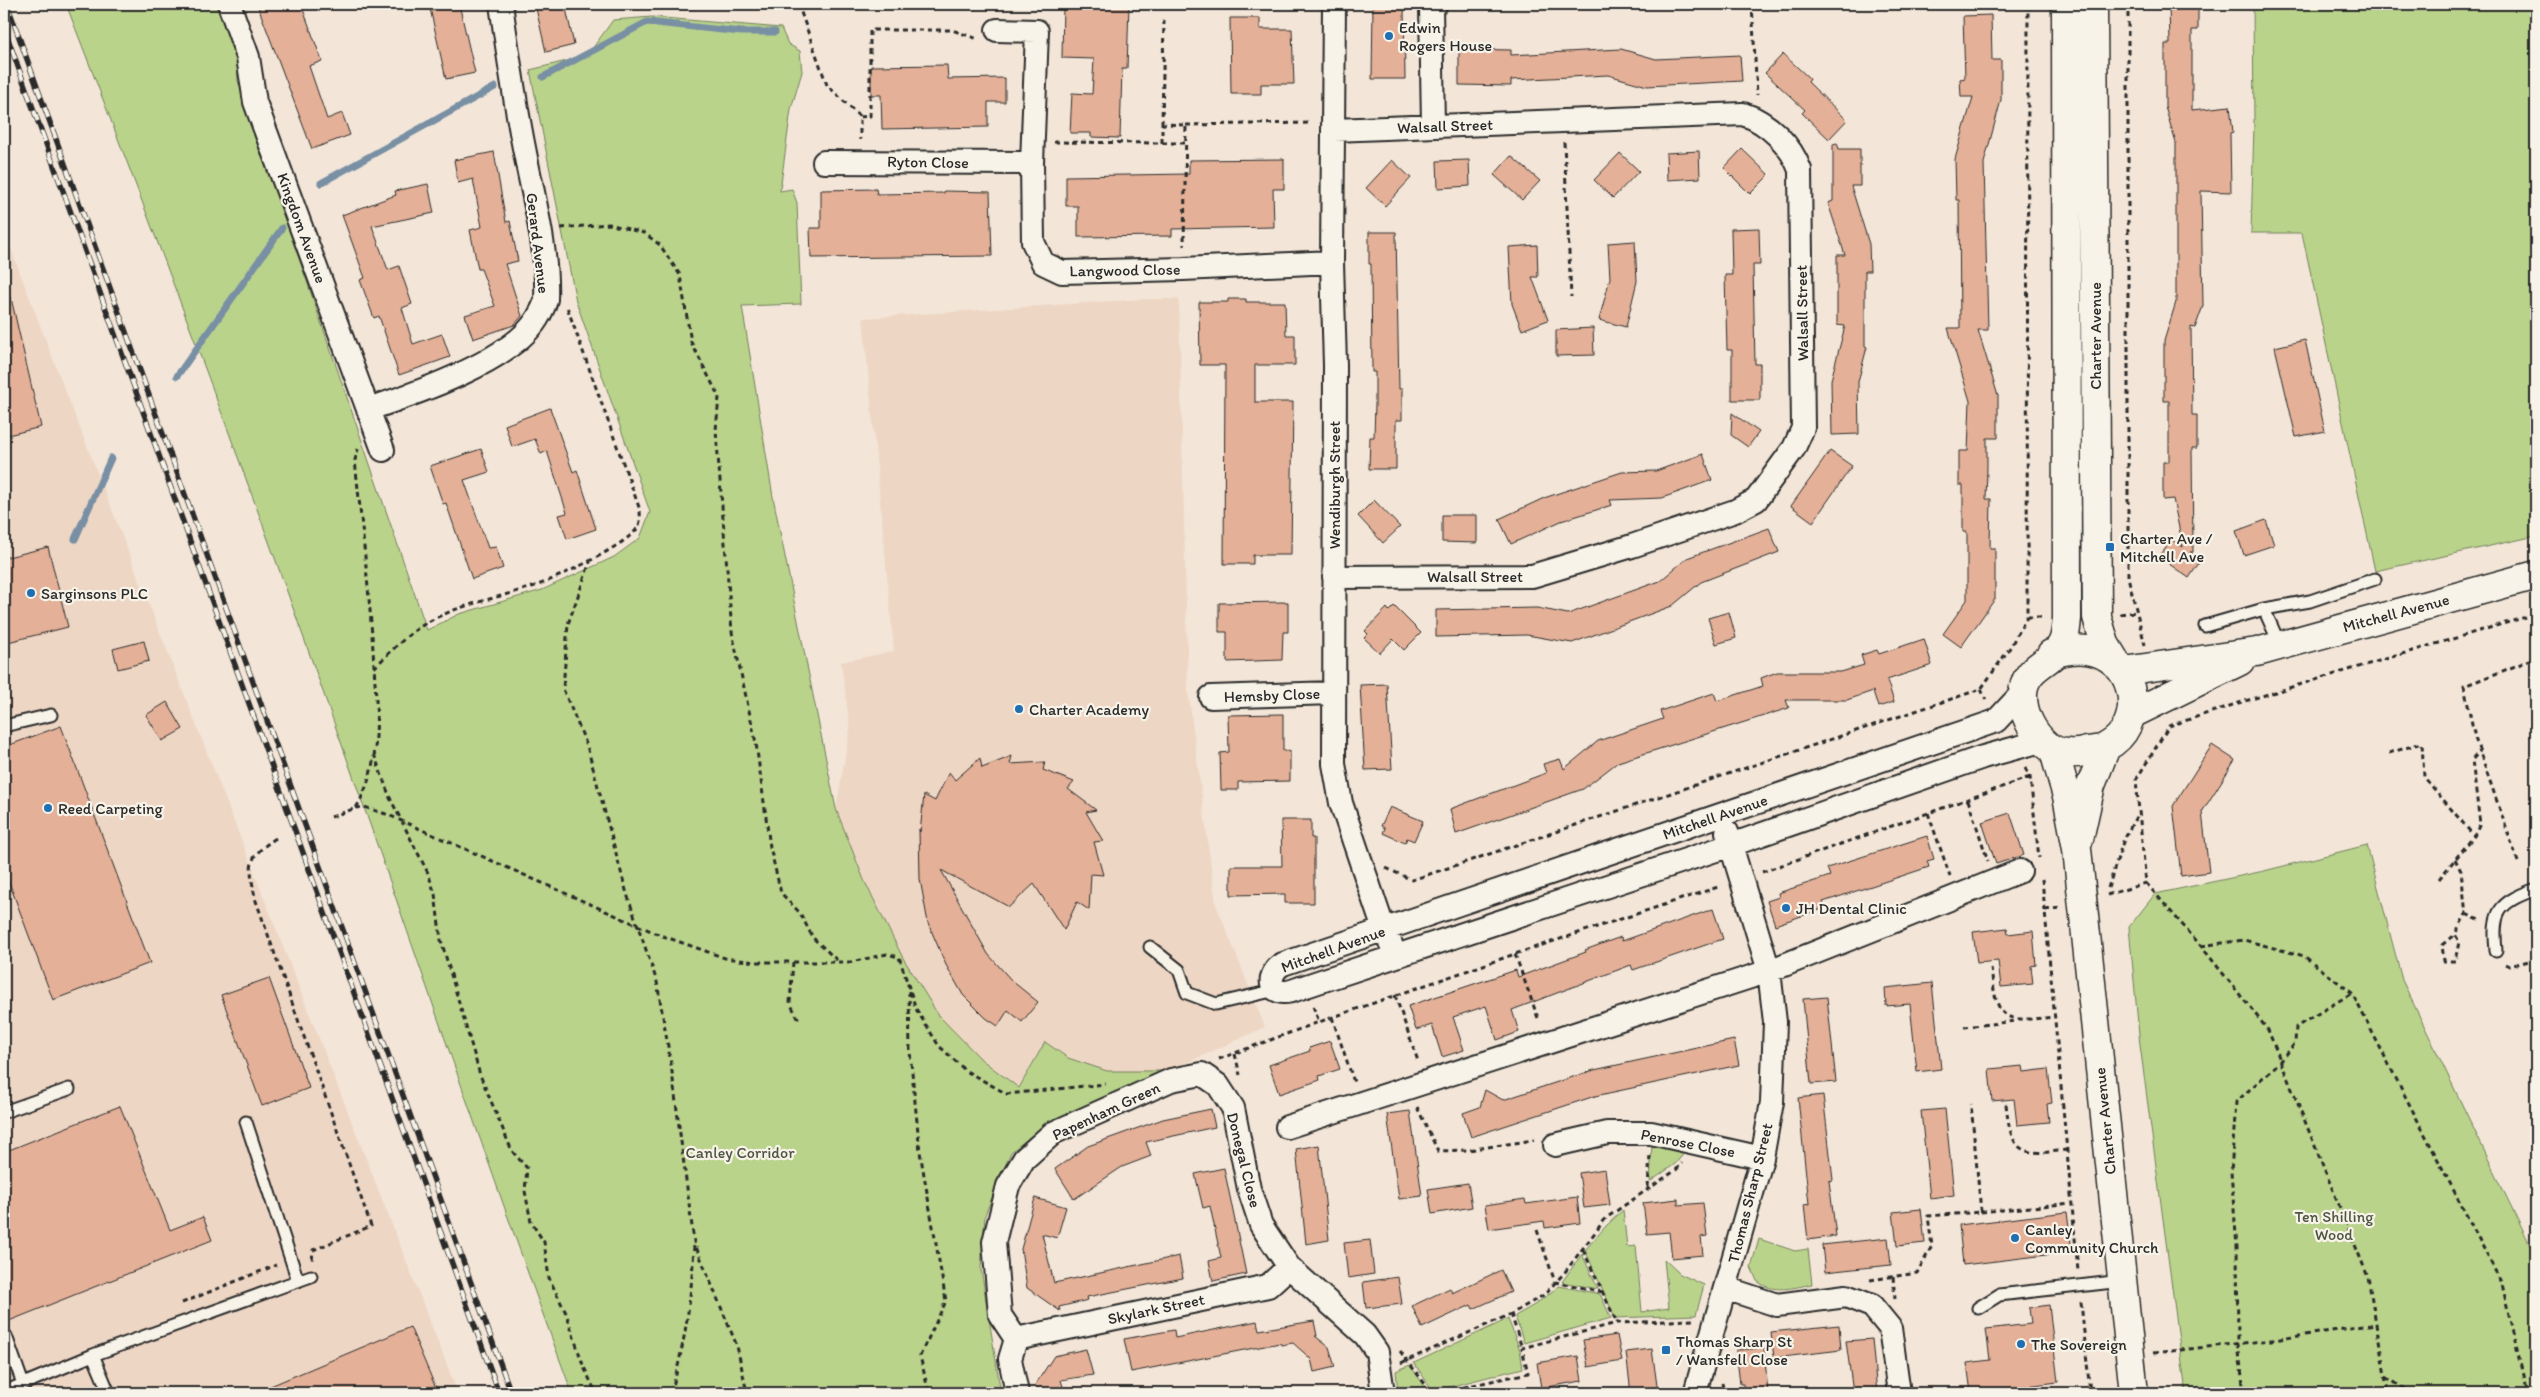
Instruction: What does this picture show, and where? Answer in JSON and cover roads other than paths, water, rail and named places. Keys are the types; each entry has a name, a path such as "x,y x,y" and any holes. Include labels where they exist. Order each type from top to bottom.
{"street":[{"name":"Kingdom Avenue","path":"229,4 248,57 255,102 383,450"},
{"name":"Gerard Avenue","path":"372,418 479,365 512,344 526,333 546,302 546,283 540,231 515,102 501,4"},
{"name":"Wendiburgh Street","path":"1334,4 1332,262 1335,365 1334,764 1341,803 1384,930 1398,956"},
{"path":"1433,126 1431,6 1436,4"},
{"name":"Charter Avenue","path":"2051,654 2062,645 2067,618 2066,4"},
{"name":"Charter Avenue","path":"2093,4 2097,618 2105,644 2120,667"},
{"name":"Langwood Close","path":"996,30 1037,31 1032,152 1033,242 1043,262 1062,272 1184,269 1332,262"},
{"name":"Walsall Street","path":"1334,126 1433,126 1743,114 1759,119 1794,153 1800,170 1803,428 1794,448 1756,500 1735,511 1632,546 1532,576 1334,576"},
{"name":"Ryton Close","path":"824,162 1032,152"},
{"name":"Mitchell Avenue","path":"2120,667 2268,649 2536,575"},
{"path":"2070,649 2096,652 2120,667 2131,692 2132,714 2123,731 2106,747 2079,754 2048,746 2028,722 2023,692 2028,676 2051,654 2070,649"},
{"name":"Mitchell Avenue","path":"2132,714 2268,649"},
{"name":"Mitchell Avenue","path":"2023,692 1996,721 1277,967 1271,980 1276,990 1286,992 1300,988 1732,845 2011,748 2048,746"},
{"name":"Hemsby Close","path":"1211,697 1333,693"},
{"name":"Charter Avenue","path":"2048,746 2068,796 2076,849 2094,900 2122,1281 2134,1393"},
{"name":"Charter Avenue","path":"2076,849 2091,785 2106,747"},
{"name":"Thomas Sharp Street","path":"1695,1393 1762,1158 1772,1102 1775,1022 1769,971 1722,814"},
{"path":"1287,1127 1769,971 2034,868"},
{"name":"Donegal Close","path":"1171,1080 1202,1074 1218,1085 1233,1108 1249,1189 1261,1225 1289,1267 1365,1335 1377,1352 1381,1383"},
{"name":"Papenham Green","path":"1016,1339 1000,1315 994,1242 1008,1186 1024,1160 1053,1133 1171,1080"},
{"name":"Penrose Close","path":"1555,1145 1607,1133 1651,1133 1762,1158"},
{"name":"Skylark Street","path":"1016,1339 1268,1286 1289,1267"},
{"path":"1725,1288 1777,1305 1846,1296 1872,1306 1890,1328 1899,1393"},
{"path":"1016,1339 1010,1358 1016,1393"}],"lane":[{"path":"2205,626 2264,609 2310,601 2375,579"},
{"path":"2264,609 2268,649"},
{"path":"4,726 51,714"},
{"path":"2496,951 2493,926 2499,909 2518,895 2536,889"},
{"path":"1150,947 1179,970 1187,993 1216,1004 1276,990"},
{"path":"4,1112 69,1089"},
{"path":"246,1122 298,1281"},
{"path":"4,1392 93,1355 311,1276"},
{"path":"1978,1308 1999,1295 2122,1281"},
{"path":"6,1336 24,1384"},
{"path":"93,1355 109,1393"}],"waterway":[{"path":"543,77 647,22 741,32 775,32"},
{"path":"321,183 495,87"},
{"path":"177,376 282,228"},
{"path":"75,539 111,458"}],"railway":[{"path":"7,4 511,1393"},
{"path":"4,28 499,1393"}],"place":[{"name":"Edwin Rogers House","path":"1389,36"},
{"name":"Charter Ave / Mitchell Ave","path":"2110,547"},
{"name":"Sarginsons PLC","path":"31,593"},
{"name":"Charter Academy","path":"1019,709"},
{"name":"Reed Carpeting","path":"48,808"},
{"name":"JH Dental Clinic","path":"1786,908"},
{"name":"Canley Community Church","path":"2015,1238"},
{"name":"The Sovereign","path":"2021,1344"},
{"name":"Thomas Sharp St / Wansfell Close","path":"1666,1350"}],"park label":[{"name":"Canley Corridor","path":"740,1152"},
{"name":"Ten Shilling Wood","path":"2334,1225"}]}
